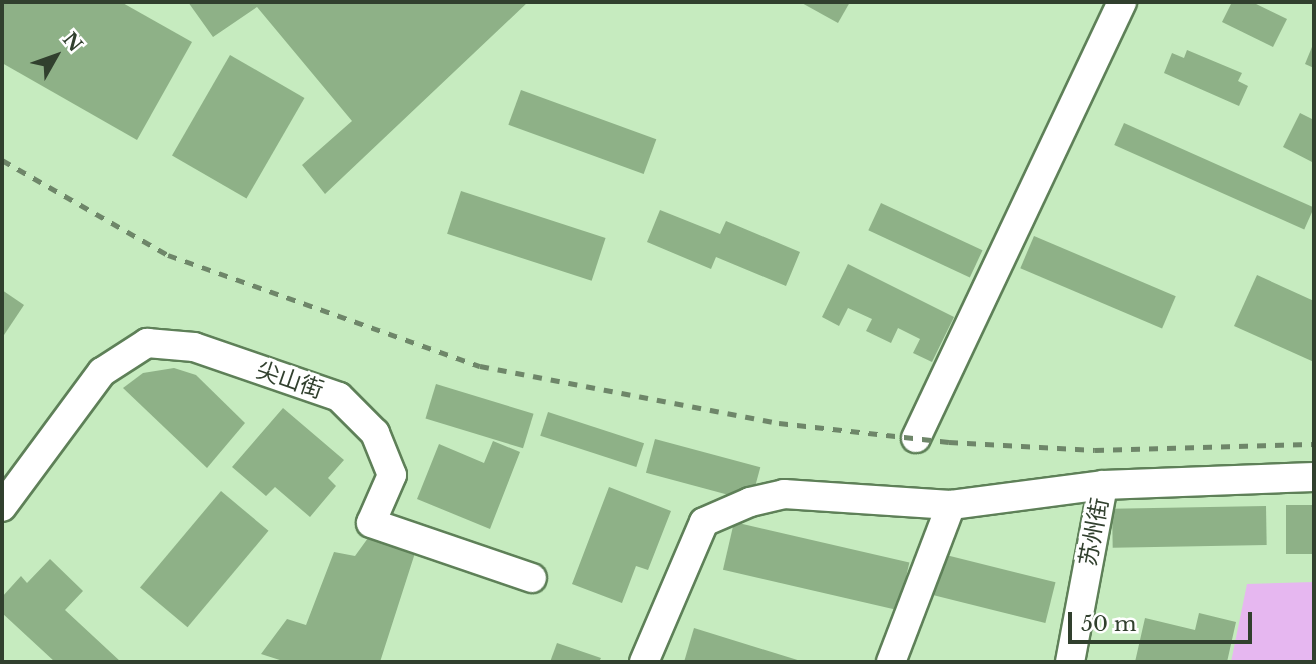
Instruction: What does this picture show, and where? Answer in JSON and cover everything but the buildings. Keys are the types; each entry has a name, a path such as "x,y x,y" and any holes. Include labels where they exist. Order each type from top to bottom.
{"street":[{"path":"916,438 1122,2"},
{"name":"尖山街","path":"2,507 102,372 147,343 194,347 339,397 375,433 392,475 371,523 532,578"},
{"path":"644,662 704,522 750,502 784,494 951,505 1103,485 1314,477"},
{"name":"苏州街","path":"1070,662 1103,485"},
{"path":"891,662 951,505"}],"shaded area":[{"path":"1314,582 1314,662 1231,662 1247,584"}],"railway":[{"path":"2,160 168,255 480,366 779,423 949,442 1095,450 1314,444"}]}
